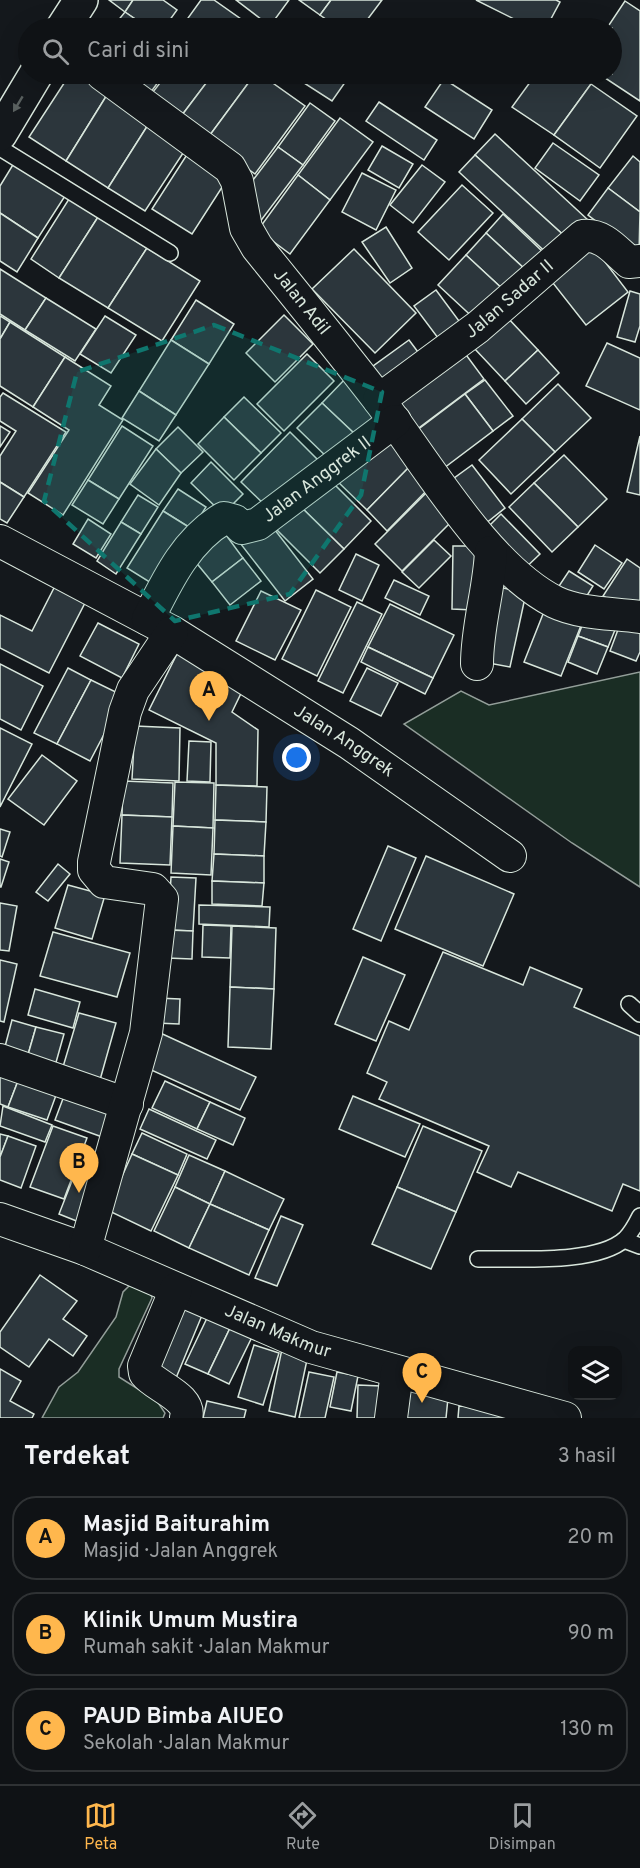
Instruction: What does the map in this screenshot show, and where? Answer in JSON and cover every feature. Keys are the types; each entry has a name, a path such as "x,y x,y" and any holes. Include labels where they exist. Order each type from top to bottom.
{"street":[{"path":"69,18 81,0"},
{"path":"0,134 30,84"},
{"name":"Jalan Adil","path":"116,84 230,168 237,181 246,228 257,247 387,411 491,552 540,593 556,603 576,609 640,616"},
{"name":"Jalan Sadar II","path":"387,411 478,327 583,236 594,235 602,239 629,262 640,261"},
{"name":"Jalan Anggrek II","path":"160,626 162,591 195,538 224,519 235,521 242,528 258,524 387,411"},
{"name":"Jalan Anggrek","path":"0,541 160,626 349,743 510,856"},
{"path":"477,664 477,638 490,583 491,552"},
{"path":"84,1249 146,1033 162,899 153,889 104,882 94,870 125,712 160,626"},
{"path":"0,1060 127,1104"},
{"name":"Jalan Makmur","path":"0,1219 84,1249 311,1347 532,1413 565,1418"},
{"path":"176,1289 144,1366 145,1373 184,1402 188,1412 186,1418"},
{"path":"391,1418 398,1372"}],"lane":[{"path":"0,148 170,253"},
{"path":"478,1259 580,1256 605,1250 624,1240 640,1216"},
{"path":"624,1240 640,1246"}],"highlighted area":[{"path":"214,325 382,392 361,495 290,594 175,621 44,501 77,372"}],"green space":[{"path":"640,672 640,887 572,843 404,724 461,691 489,705"},
{"path":"133,1282 149,1287 152,1298 119,1369 119,1377 157,1401 165,1413 163,1418 42,1418 59,1387 78,1372 116,1317 123,1292"}],"building":[{"path":"109,0 133,0 125,12"},
{"path":"133,0 163,0 177,10 171,18 134,18 125,12"},
{"path":"201,0 214,0 240,18 188,18"},
{"path":"236,0 289,0 276,18 260,18"},
{"path":"299,0 331,0 320,15"},
{"path":"331,0 382,0 368,18 324,18 320,15"},
{"path":"476,0 556,0 560,2 551,18 512,18"},
{"path":"625,1 640,11 640,101 614,84 622,84 622,18 614,18"},
{"path":"125,12 134,18 120,18"},
{"path":"63,84 100,84 110,90 66,161 29,137"},
{"path":"132,84 157,84 148,96"},
{"path":"159,84 205,84 179,119 149,97"},
{"path":"205,84 248,84 207,139 179,119"},
{"path":"248,84 274,84 305,106 255,174 207,139"},
{"path":"306,84 344,84 332,101"},
{"path":"441,84 452,84 492,110 474,139 425,107"},
{"path":"529,84 591,84 554,135 512,107"},
{"path":"591,84 637,116 600,168 554,135"},
{"path":"110,90 153,117 108,188 66,161"},
{"path":"379,102 437,140 424,160 366,121"},
{"path":"310,103 335,121 303,165 278,147"},
{"path":"153,117 191,141 145,211 108,188"},
{"path":"340,118 373,142 330,200 298,175"},
{"path":"495,134 588,220 569,240 475,155"},
{"path":"553,143 599,175 580,201 535,168"},
{"path":"382,146 413,164 399,188 368,170"},
{"path":"278,147 303,165 259,223 250,184"},
{"path":"188,153 228,178 192,234 152,209"},
{"path":"475,155 569,240 552,258 459,172"},
{"path":"633,156 640,162 640,212 608,188"},
{"path":"14,163 65,196 38,238 0,213 0,186"},
{"path":"422,165 445,182 413,223 390,205"},
{"path":"362,173 396,190 376,230 342,212"},
{"path":"298,175 330,200 290,254 258,230"},
{"path":"462,185 493,213 449,260 418,232"},
{"path":"608,188 640,212 639,254 588,215"},
{"path":"69,199 98,217 59,278 31,259"},
{"path":"0,213 38,238 17,272 0,261"},
{"path":"503,214 544,253 527,271 486,233"},
{"path":"98,217 147,248 108,308 59,278"},
{"path":"386,227 412,268 390,283 362,242"},
{"path":"486,233 527,271 507,293 466,255"},
{"path":"592,245 628,292 586,325 549,278"},
{"path":"147,248 200,281 162,341 108,308"},
{"path":"354,249 416,313 375,353 312,289"},
{"path":"466,255 507,293 479,323 438,285"},
{"path":"0,269 46,298 25,330 0,314"},
{"path":"436,290 462,325 441,342 414,306"},
{"path":"630,291 640,294 640,326 635,342 617,337"},
{"path":"46,298 96,329 75,361 25,330"},
{"path":"196,300 234,324 209,364 171,340"},
{"path":"284,315 313,344 275,382 246,353"},
{"path":"0,316 10,322 0,339"},
{"path":"105,316 136,335 111,373 80,354"},
{"path":"507,317 538,350 505,381 474,348"},
{"path":"10,322 65,357 33,407 0,386 0,339"},
{"path":"171,340 209,364 176,415 139,391"},
{"path":"409,340 424,360 384,389 369,369"},
{"path":"607,343 640,358 640,410 586,386"},
{"path":"461,348 484,379 412,433 388,403"},
{"path":"538,350 559,373 526,404 505,381"},
{"path":"307,354 334,381 284,431 257,404"},
{"path":"65,357 111,386 99,405 123,420 63,515 28,493 69,430 33,407"},
{"path":"345,379 379,413 357,436 322,403"},
{"path":"485,380 513,416 493,431 465,394"},
{"path":"558,384 591,418 555,452 522,419"},
{"path":"139,391 176,415 159,441 122,418"},
{"path":"3,393 66,432 24,497 0,482 0,456 16,431 0,421 0,397"},
{"path":"465,394 493,431 440,471 412,434"},
{"path":"244,397 281,433 261,453 224,417"},
{"path":"322,403 357,436 332,462 297,428"},
{"path":"224,417 261,453 234,480 198,444"},
{"path":"522,419 555,452 511,494 479,460"},
{"path":"0,426 10,432 0,447"},
{"path":"122,426 153,446 119,499 88,480"},
{"path":"178,427 203,452 181,473 156,449"},
{"path":"384,431 415,461 367,510 335,479"},
{"path":"290,432 321,463 272,512 241,482"},
{"path":"640,436 640,495 627,492"},
{"path":"156,449 181,473 159,505 130,484"},
{"path":"564,455 607,499 578,527 534,483"},
{"path":"415,461 435,482 387,531 367,510"},
{"path":"211,462 243,494 223,514 191,483"},
{"path":"472,465 505,508 480,528 446,484"},
{"path":"326,476 371,521 344,549 298,504"},
{"path":"88,480 119,499 103,524 72,505"},
{"path":"0,482 24,497 7,523 0,519"},
{"path":"534,483 578,527 552,552 509,507"},
{"path":"178,489 206,507 192,529 163,511"},
{"path":"428,491 455,518 402,571 375,544"},
{"path":"138,495 158,507 141,534 121,522"},
{"path":"298,504 344,549 320,573 274,527"},
{"path":"163,511 192,529 156,586 127,568"},
{"path":"501,514 540,554 520,573 482,533"},
{"path":"88,519 111,534 96,558 73,544"},
{"path":"268,521 313,579 285,601 240,543"},
{"path":"121,522 141,534 116,574 97,561"},
{"path":"226,535 243,558 212,582 194,560"},
{"path":"434,540 451,556 419,588 402,572"},
{"path":"595,545 622,563 604,589 578,572"},
{"path":"453,546 475,546 473,610 452,609"},
{"path":"356,554 379,565 362,601 339,590"},
{"path":"243,558 261,581 230,605 212,582"},
{"path":"627,559 640,568 640,600 631,613 603,596"},
{"path":"569,571 593,586 583,602 559,586"},
{"path":"394,580 429,596 420,615 385,598"},
{"path":"56,584 87,599 49,673 0,648 0,615 32,631"},
{"path":"499,587 526,593 510,667 483,662"},
{"path":"316,590 351,607 317,676 282,659"},
{"path":"261,591 301,610 275,660 236,641"},
{"path":"357,602 382,614 343,693 318,681"},
{"path":"390,604 454,635 433,678 368,647"},
{"path":"545,609 582,623 561,676 524,662"},
{"path":"587,613 617,625 608,647 578,636"},
{"path":"622,619 640,626 640,652 636,661 610,651"},
{"path":"98,623 139,644 122,678 80,656"},
{"path":"578,636 608,647 597,674 568,662"},
{"path":"368,647 433,678 425,694 361,662"},
{"path":"180,648 247,681 232,712 258,730 257,786 216,785 216,743 149,710"},
{"path":"0,664 43,686 21,730 0,719"},
{"path":"68,668 91,680 57,744 34,733"},
{"path":"367,668 398,683 381,716 350,701"},
{"path":"91,680 124,696 90,761 57,744"},
{"path":"135,726 180,728 179,781 132,779"},
{"path":"0,728 32,744 0,807"},
{"path":"189,741 211,742 210,782 187,781"},
{"path":"42,755 77,781 44,825 8,799"},
{"path":"123,781 173,783 172,817 122,815"},
{"path":"175,782 214,783 213,828 173,826"},
{"path":"216,785 267,787 266,822 215,820"},
{"path":"122,815 172,817 170,865 120,863"},
{"path":"215,820 266,822 264,856 214,854"},
{"path":"173,826 213,828 211,875 171,873"},
{"path":"0,829 10,832 2,857 0,856"},
{"path":"388,846 416,858 381,941 353,929"},
{"path":"214,854 264,856 264,883 212,881"},
{"path":"426,856 514,894 483,966 395,929"},
{"path":"0,859 9,862 1,887 0,887"},
{"path":"58,864 70,874 48,901 36,892"},
{"path":"171,877 196,878 193,931 168,930"},
{"path":"212,881 264,883 262,906 212,904"},
{"path":"68,885 105,895 92,939 55,928"},
{"path":"0,903 17,906 9,951 0,950"},
{"path":"199,905 270,907 269,927 199,924"},
{"path":"203,925 231,926 230,958 202,957"},
{"path":"232,926 276,928 274,989 230,987"},
{"path":"168,930 193,931 192,959 167,958"},
{"path":"53,932 130,953 117,997 40,976"},
{"path":"443,952 523,985 530,967 582,989 574,1007 640,1036 640,1191 623,1184 612,1211 518,1172 511,1187 477,1172 489,1146 379,1099 387,1082 367,1073 389,1021 409,1030"},
{"path":"363,957 405,975 376,1041 335,1024"},
{"path":"0,960 17,964 4,1022 0,1021"},
{"path":"230,987 274,989 271,1049 228,1047"},
{"path":"35,989 80,1002 73,1028 28,1015"},
{"path":"157,998 180,999 179,1024 156,1023"},
{"path":"79,1013 116,1023 98,1087 60,1077"},
{"path":"12,1020 36,1027 25,1065 2,1058"},
{"path":"36,1027 64,1034 53,1073 25,1065"},
{"path":"156,1031 256,1077 240,1110 140,1065"},
{"path":"0,1066 21,1073 8,1107 0,1104"},
{"path":"21,1073 59,1087 47,1120 8,1107"},
{"path":"165,1081 210,1102 197,1129 152,1108"},
{"path":"67,1088 116,1106 105,1138 55,1120"},
{"path":"353,1096 420,1124 405,1157 339,1129"},
{"path":"210,1102 245,1118 233,1145 197,1129"},
{"path":"3,1106 52,1125 45,1142 0,1126"},
{"path":"149,1109 216,1140 207,1159 140,1129"},
{"path":"53,1126 87,1138 64,1199 30,1187"},
{"path":"423,1126 482,1151 456,1212 397,1187"},
{"path":"142,1133 187,1154 178,1175 132,1154"},
{"path":"0,1134 8,1136 0,1157"},
{"path":"8,1136 36,1146 21,1188 0,1180 0,1157"},
{"path":"132,1154 178,1175 151,1231 107,1210"},
{"path":"189,1155 225,1171 210,1204 175,1187"},
{"path":"79,1163 100,1171 79,1222 59,1214"},
{"path":"225,1171 284,1199 269,1230 210,1204"},
{"path":"175,1187 210,1204 189,1248 154,1231"},
{"path":"397,1187 456,1212 431,1269 372,1244"},
{"path":"210,1204 269,1230 249,1275 189,1248"},
{"path":"281,1216 303,1225 277,1286 255,1278"},
{"path":"40,1275 77,1301 63,1319 87,1336 73,1356 49,1339 29,1367 0,1347 0,1332"},
{"path":"179,1303 203,1313 176,1378 152,1368"},
{"path":"208,1316 231,1326 208,1374 185,1364"},
{"path":"231,1326 252,1337 229,1384 208,1374"},
{"path":"254,1345 279,1353 263,1405 238,1397"},
{"path":"282,1349 308,1355 295,1417 269,1411"},
{"path":"0,1369 21,1381 10,1401 34,1414 32,1418 0,1418"},
{"path":"309,1372 334,1377 325,1418 299,1418"},
{"path":"337,1372 358,1376 351,1411 330,1407"},
{"path":"399,1384 449,1388 446,1418 396,1418"},
{"path":"358,1385 381,1386 379,1418 357,1418"},
{"path":"207,1401 246,1410 244,1418 203,1418"},
{"path":"459,1406 491,1408 518,1418 458,1418"}],"place":[{"name":"Masjid Baiturahim","path":"209,721"},
{"name":"Klinik Umum Mustira","path":"79,1193"},
{"name":"PAUD Bimba AIUEO","path":"422,1403"}]}
